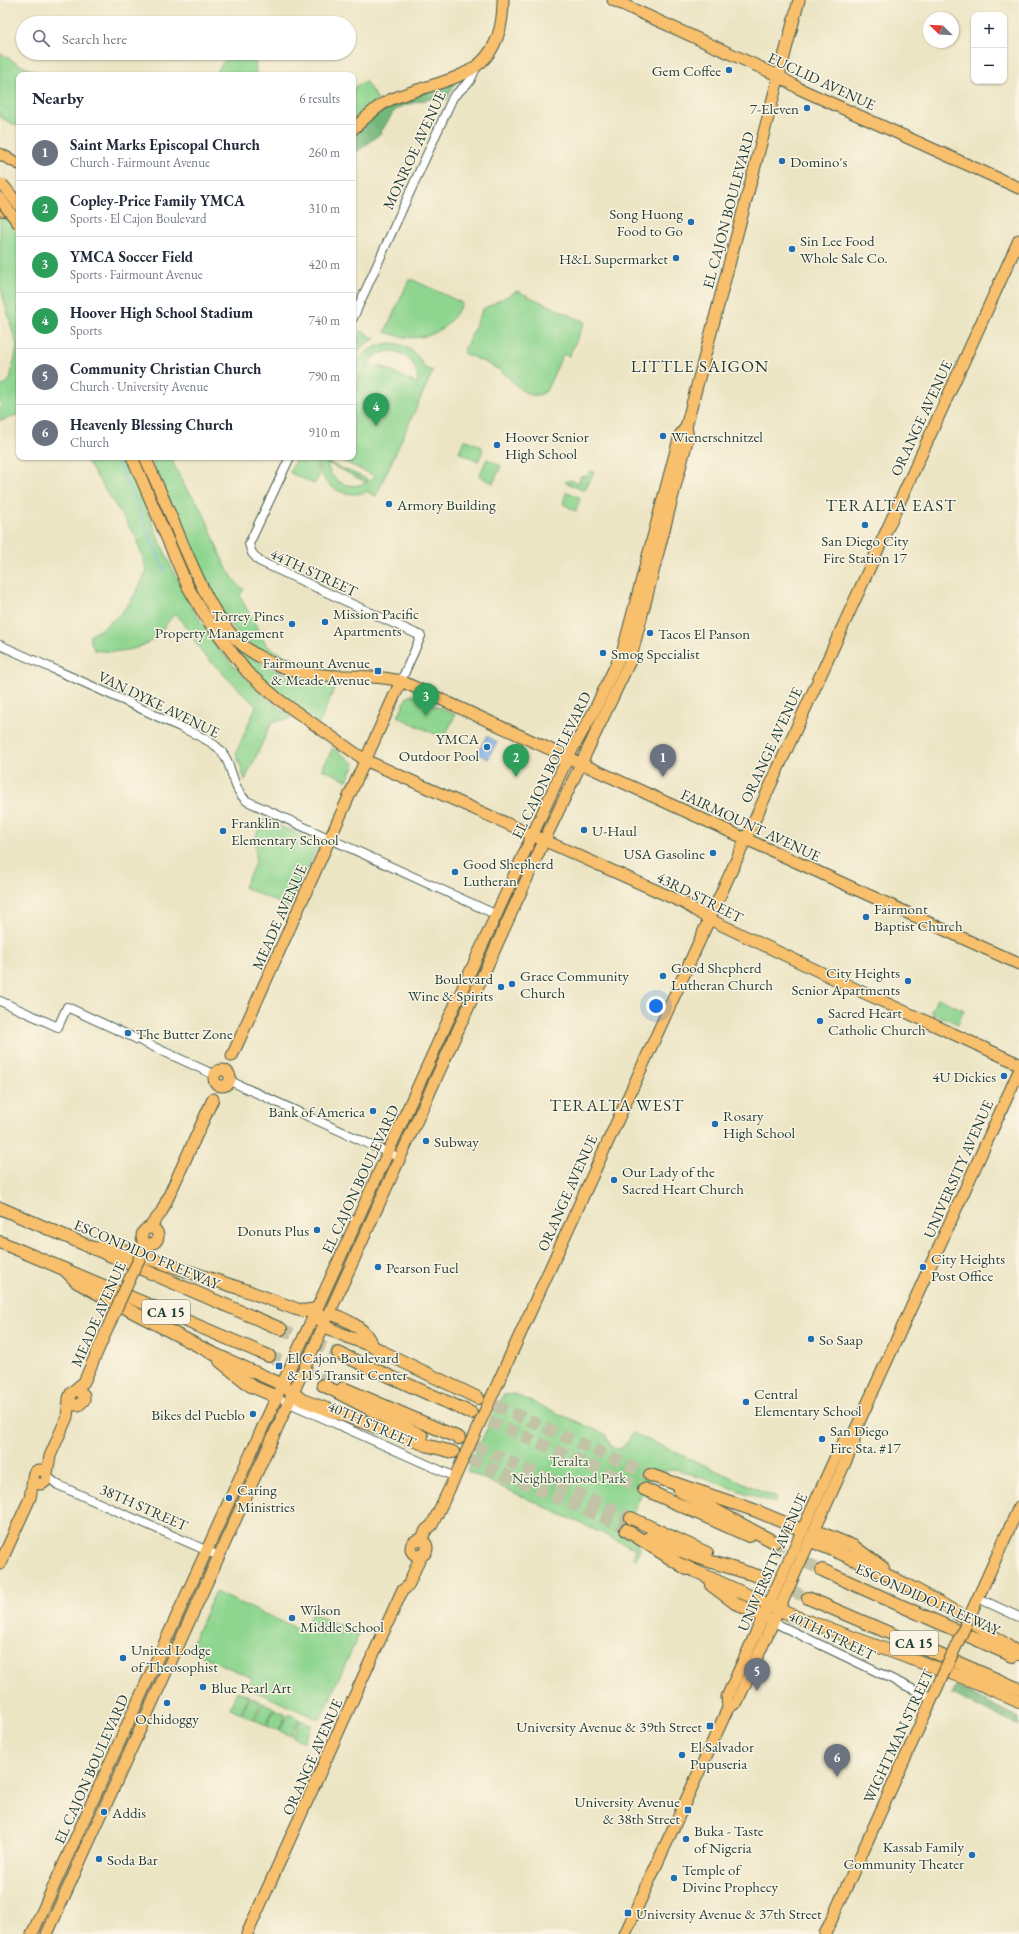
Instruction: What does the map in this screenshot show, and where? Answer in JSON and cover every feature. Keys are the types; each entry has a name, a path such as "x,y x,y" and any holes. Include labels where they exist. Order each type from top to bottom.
{"highway":[{"name":"ESCONDIDO FREEWAY","path":"0,1208 96,1248 281,1329"},
{"name":"CA 15","path":"0,1242 269,1356"},
{"path":"96,1248 110,1246 242,1289 296,1309 304,1311 316,1309 325,1325 363,1344 371,1344 474,1405 427,1393 338,1353"},
{"path":"64,1269 77,1282 212,1354 283,1385 292,1398 302,1400 429,1446 453,1452 324,1383 459,1438"},
{"path":"330,1313 363,1331 368,1336 371,1344"},
{"path":"212,1354 251,1386 277,1397"},
{"path":"644,1490 773,1544 650,1475 754,1510 802,1530"},
{"path":"758,1576 628,1525 735,1603 768,1619"},
{"path":"813,1536 853,1546 867,1555 894,1578 993,1635 1019,1654"},
{"path":"682,1565 780,1609 895,1654 978,1683 1019,1702"},
{"name":"ESCONDIDO FREEWAY","path":"822,1570 1019,1660"},
{"name":"CA 15","path":"808,1598 1019,1690"}],"main road":[{"name":"MONROE AVENUE","path":"476,68 488,54 499,32 503,0"},
{"name":"EUCLID AVENUE","path":"613,0 779,76 800,89 1019,188"},
{"name":"EL CAJON BOULEVARD","path":"32,1934 568,757 593,714 623,650 680,435 686,428 800,0"},
{"path":"356,127 391,100 436,85 476,68"},
{"path":"0,154 16,162"},
{"path":"1,183 16,201"},
{"path":"0,199 16,220"},
{"path":"0,203 16,205"},
{"path":"0,210 16,212"},
{"name":"ORANGE AVENUE","path":"247,1934 402,1591 402,1584 418,1555 412,1551 412,1545 416,1540 424,1542 432,1533 432,1525 456,1477 745,839 1019,240"},
{"name":"EL CAJON BOULEVARD","path":"47,1934 544,841 621,684 635,645 688,437 686,428"},
{"path":"133,460 188,587 206,618 228,649 247,672 278,698 365,760"},
{"name":"FAIRMOUNT AVENUE","path":"146,460 202,587 216,612 236,639 257,655 298,672 381,676 401,681 1019,964"},
{"path":"661,508 664,510 660,529 662,536"},
{"path":"615,667 617,680 621,684"},
{"name":"MEADE AVENUE","path":"0,1564 30,1498 42,1478 74,1399 84,1382 213,1099 401,681"},
{"path":"593,714 597,717 593,728 595,735"},
{"name":"43RD STREET","path":"365,760 684,903 709,919 862,992 1019,1064"},
{"name":"UNIVERSITY AVENUE","path":"626,1934 728,1708 727,1697 768,1619 780,1609 854,1443 854,1433 1019,1071"},
{"name":"MEADE AVENUE","path":"74,1399 80,1391 84,1395 84,1382"},
{"name":"UNIVERSITY AVENUE","path":"768,1619 768,1604 836,1456 845,1439 854,1433"},
{"path":"836,1456 838,1464 833,1476 837,1483"},
{"name":"WIGHTMAN STREET","path":"825,1934 1019,1507"},
{"path":"802,1530 813,1536"}],"street":[{"name":"MONROE AVENUE","path":"356,311 453,96 470,81 476,68"},
{"name":"44TH STREET","path":"289,460 249,544 252,553 259,561 421,636"},
{"name":"MEADE AVENUE","path":"401,681 421,636"},
{"name":"VAN DYKE AVENUE","path":"0,645 158,716 216,745 225,757 241,797 247,802 497,915"},
{"path":"0,1001 58,1028 67,1007 400,1158"},
{"name":"40TH STREET","path":"277,1397 292,1398 456,1477"},
{"name":"38TH STREET","path":"42,1478 219,1556"},
{"path":"978,1598 1019,1617"},
{"name":"40TH STREET","path":"768,1619 923,1694 933,1697"}],"green space":[{"path":"0,53 18,64 37,72 16,72 16,125 0,117"},
{"path":"225,60 255,60 256,72 216,72"},
{"path":"365,81 378,100 356,116 356,86"},
{"path":"455,83 446,100 438,97 405,105 394,111 380,134 356,153 356,132 386,108 408,98"},
{"path":"0,216 7,217 16,232 16,342 0,286"},
{"path":"411,279 462,303 448,323 440,330 430,335 409,338 385,332 409,280"},
{"path":"517,291 585,322 569,356 563,354 546,391 539,395 526,393 498,369 463,353 483,309"},
{"path":"362,331 375,339 366,343 356,354 356,342"},
{"path":"394,343 404,346 417,355 425,369 426,368 433,371 376,496 369,493 369,491 360,494 350,494 342,492 327,483 322,476 318,460 327,460 327,462 367,479 366,482 327,463 334,478 346,485 361,485 369,481 375,476 340,460 356,460 356,389 366,367 356,387 356,365 362,356 368,351 380,345","holes":["389,351 407,357 414,366 417,384 379,365 378,366 387,371 368,363 376,355"]},
{"path":"16,351 16,415 0,421 0,388 10,380"},
{"path":"465,439 482,447 482,453 478,461 459,452"},
{"path":"487,459 501,466 493,483 479,476"},
{"path":"86,460 126,460 164,551 186,597 199,619 221,651 240,673 260,692 293,718 272,722 245,780 236,753 256,706 204,655 176,613 155,638 144,645 123,651 94,650 89,636 110,623 118,616 136,593 147,571 136,537"},
{"path":"151,460 172,460 187,490 197,502 203,513 228,571 244,590 240,595 241,598 267,646 299,663 335,669 335,671 319,670 286,663 270,657 254,647 240,635 228,620 207,587"},
{"path":"295,460 316,460 319,476 314,484 290,473"},
{"path":"591,471 594,472 584,491 565,482 570,480 578,483 581,476 585,477"},
{"path":"568,492 580,498 576,511 563,504 566,493"},
{"path":"229,640 253,659 278,672 306,679 337,682 319,724 288,701 247,665"},
{"path":"412,695 455,715 444,738 398,717 407,697"},
{"path":"333,748 355,764 347,780 322,769"},
{"path":"263,819 312,840 317,847 290,908 244,887 256,861 255,838"},
{"path":"937,998 964,1010 958,1024 931,1012"},
{"name":"Teralta Neighborhood Park","path":"514,1394 605,1434 610,1444 615,1449 622,1448 633,1433 777,1498 775,1503 676,1469 660,1472 652,1471 623,1535 635,1542 640,1550 636,1559 633,1557 636,1549 467,1471 503,1395"},
{"path":"215,1592 303,1631 312,1613 359,1634 320,1720 248,1688 252,1678 189,1650"},
{"path":"956,1686 1019,1718 1019,1726 951,1694"},
{"path":"237,1691 249,1696 241,1713 230,1708"},
{"path":"250,1697 261,1702 254,1719 242,1714"},
{"path":"263,1703 274,1708 266,1725 255,1720"},
{"path":"275,1709 286,1714 279,1731 267,1725"},
{"path":"288,1714 299,1719 291,1736 280,1731"},
{"path":"300,1720 312,1725 304,1742 293,1737"}],"water":[{"name":"YMCA Outdoor Pool","path":"487,736 497,742 488,759 477,753"}],"waterway":[{"path":"117,460 165,571"}],"tunnel":[{"path":"281,1329 338,1353"},
{"path":"269,1356 325,1380"},
{"path":"479,1398 650,1475"},
{"path":"473,1414 644,1489"},
{"path":"459,1438 631,1518"},
{"path":"453,1452 627,1528"},
{"path":"772,1547 822,1570"},
{"path":"758,1576 808,1598"}],"place":[{"name":"Gem Coffee","path":"729,70"},
{"name":"7-Eleven","path":"807,108"},
{"name":"Domino's","path":"782,161"},
{"name":"Song Huong Food to Go","path":"691,222"},
{"name":"Sin Lee Food Whole Sale Co.","path":"792,249"},
{"name":"H&L Supermarket","path":"676,258"},
{"name":"Hoover High School Stadium","path":"376,426"},
{"name":"Wienerschnitzel","path":"663,436"},
{"name":"Hoover Senior High School","path":"497,445"},
{"name":"Armory Building","path":"389,504"},
{"name":"San Diego City Fire Station 17","path":"865,525"},
{"name":"Mission Pacific Apartments","path":"325,622"},
{"name":"Torrey Pines Property Management","path":"292,624"},
{"name":"Tacos El Panson","path":"650,633"},
{"name":"Smog Specialist","path":"603,653"},
{"name":"Fairmount Avenue & Meade Avenue","path":"378,671"},
{"name":"YMCA Soccer Field","path":"426,716"},
{"name":"YMCA Outdoor Pool","path":"487,747"},
{"name":"Copley-Price Family YMCA","path":"516,777"},
{"name":"Saint Marks Episcopal Church","path":"663,777"},
{"name":"U-Haul","path":"584,830"},
{"name":"Franklin Elementary School","path":"223,831"},
{"name":"USA Gasoline","path":"713,853"},
{"name":"Good Shepherd Lutheran","path":"455,872"},
{"name":"Fairmont Baptist Church","path":"866,917"},
{"name":"Good Shepherd Lutheran Church","path":"663,976"},
{"name":"City Heights Senior Apartments","path":"908,981"},
{"name":"Grace Community Church","path":"512,984"},
{"name":"Boulevard Wine & Spirits","path":"501,987"},
{"name":"Sacred Heart Catholic Church","path":"820,1021"},
{"name":"The Butter Zone","path":"128,1033"},
{"name":"4U Dickies","path":"1004,1076"},
{"name":"Bank of America","path":"373,1111"},
{"name":"Rosary High School","path":"715,1124"},
{"name":"Subway","path":"426,1141"},
{"name":"Our Lady of the Sacred Heart Church","path":"614,1180"},
{"name":"Donuts Plus","path":"317,1230"},
{"name":"Pearson Fuel","path":"378,1267"},
{"name":"City Heights Post Office","path":"923,1267"},
{"name":"So Saap","path":"811,1339"},
{"name":"El Cajon Boulevard & I15 Transit Center","path":"279,1366"},
{"name":"Central Elementary School","path":"746,1402"},
{"name":"Bikes del Pueblo","path":"253,1414"},
{"name":"San Diego Fire Sta. #17","path":"822,1439"},
{"name":"Caring Ministries","path":"229,1498"},
{"name":"Wilson Middle School","path":"292,1618"},
{"name":"United Lodge of Theosophist","path":"123,1658"},
{"name":"Blue Pearl Art","path":"203,1687"},
{"name":"Community Christian Church","path":"757,1691"},
{"name":"Ochidoggy","path":"167,1703"},
{"name":"University Avenue & 39th Street","path":"710,1726"},
{"name":"El Salvador Pupuseria","path":"682,1755"},
{"name":"Heavenly Blessing Church","path":"837,1777"},
{"name":"University Avenue & 38th Street","path":"688,1810"},
{"name":"Addis","path":"104,1812"},
{"name":"Buka - Taste of Nigeria","path":"686,1839"},
{"name":"Kassab Family Community Theater","path":"972,1855"},
{"name":"Soda Bar","path":"99,1859"},
{"name":"Temple of Divine Prophecy","path":"674,1878"},
{"name":"University Avenue & 37th Street","path":"628,1913"}],"district":[{"name":"LITTLE SAIGON","path":"700,366"},
{"name":"TERALTA EAST","path":"891,505"},
{"name":"TERALTA WEST","path":"617,1105"}]}
